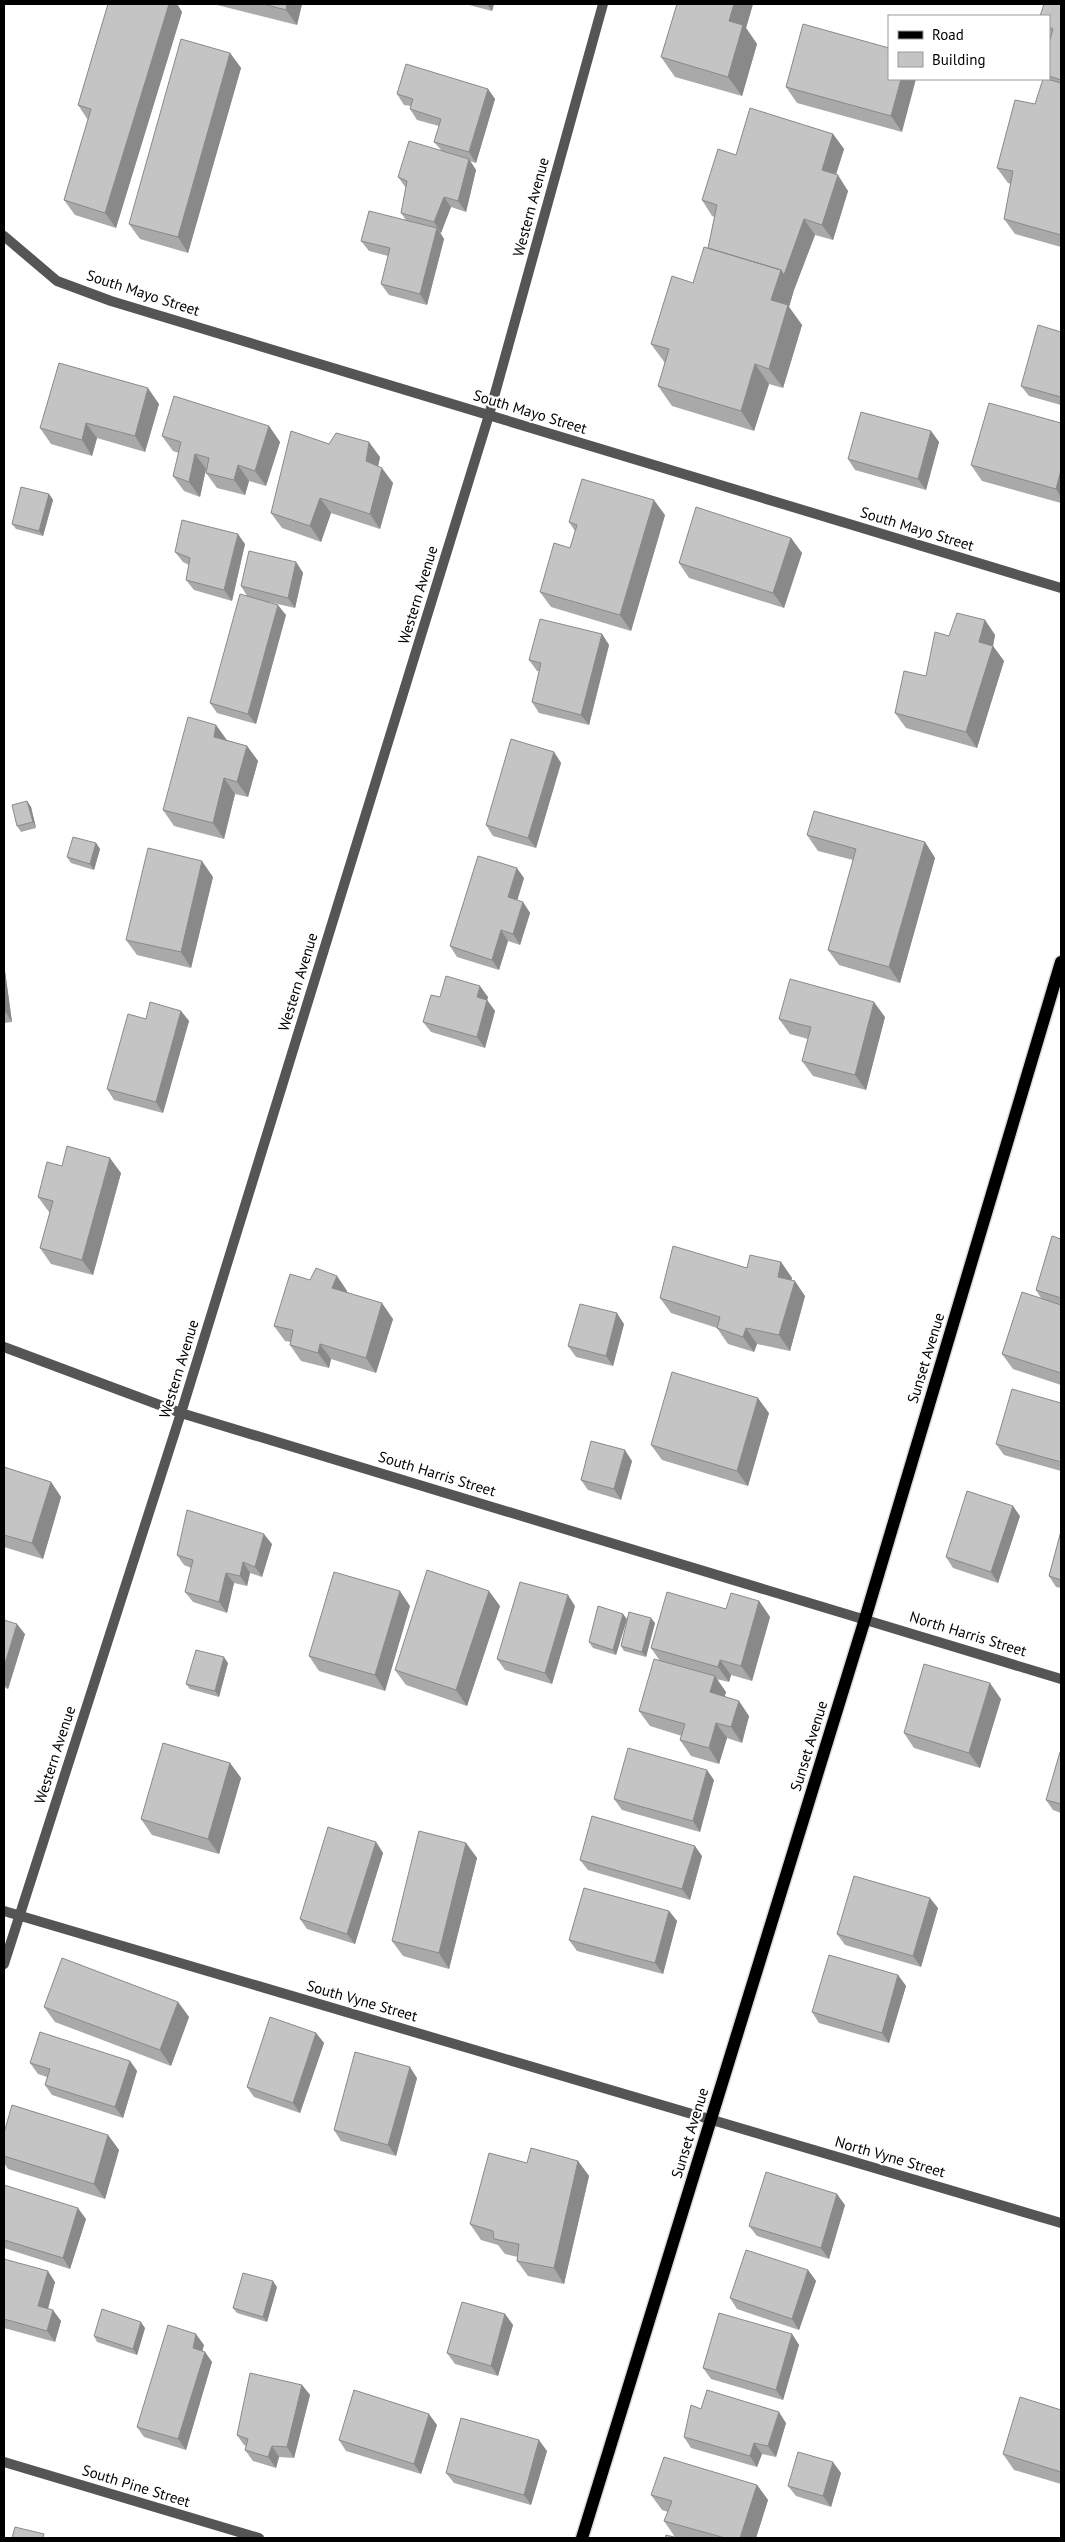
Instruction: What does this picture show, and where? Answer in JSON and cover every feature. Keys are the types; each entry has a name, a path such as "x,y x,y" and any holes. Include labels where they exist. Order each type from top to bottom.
{"main road":[{"name":"Sunset Avenue","path":"582,2538 866,1619 1061,962"}],"street":[{"name":"Western Avenue","path":"4,1964 181,1413 489,415 603,4"},
{"name":"South Mayo Street","path":"4,236 57,281 110,301 1061,588"},
{"name":"South Harris Street","path":"4,1347 181,1413 866,1619"},
{"name":"North Harris Street","path":"866,1619 1061,1678"},
{"name":"South Vyne Street","path":"4,1911 711,2120"},
{"name":"North Vyne Street","path":"711,2120 1061,2223"},
{"name":"South Pine Street","path":"4,2462 260,2538"}],"building":[{"path":"108,4 169,4 105,213 64,200 91,109 78,105"},
{"path":"263,4 287,4 286,10"},
{"path":"677,4 734,4 729,21 743,25 728,77 661,57"},
{"path":"1044,4 1061,4 1061,80 1050,76 1050,40 1053,29 1050,28 1050,15 1040,15"},
{"path":"803,24 888,48 888,80 901,80 891,116 786,87"},
{"path":"181,39 230,53 178,237 129,224"},
{"path":"406,64 488,89 469,152 434,142 441,119 410,109 413,99 397,94"},
{"path":"1043,80 1061,83 1061,235 1004,219 1013,171 997,168 1015,100 1035,104"},
{"path":"750,108 833,134 822,170 838,175 822,225 804,219 784,275 781,270 708,248 717,205 702,200 718,149 736,155"},
{"path":"409,141 469,159 458,201 444,197 434,222 401,213 407,181 398,177"},
{"path":"369,211 437,228 420,294 381,284 390,248 361,241"},
{"path":"704,247 781,270 771,300 788,305 769,369 755,364 741,411 658,386 669,349 651,344 672,276 693,283"},
{"path":"1038,325 1061,332 1061,397 1021,386"},
{"path":"59,363 148,388 135,436 86,423 82,440 40,428"},
{"path":"174,396 269,426 255,471 238,465 234,480 206,473 209,458 195,454 189,482 173,476 181,442 162,436"},
{"path":"989,403 1061,423 1061,470 1056,489 971,465"},
{"path":"861,412 931,431 918,479 848,459"},
{"path":"291,431 329,444 336,433 369,442 366,461 382,468 370,514 320,498 310,526 271,513"},
{"path":"582,479 654,500 620,615 540,592 554,543 570,548 577,525 569,522"},
{"path":"21,487 49,494 39,531 12,524"},
{"path":"696,507 791,538 773,593 679,563"},
{"path":"182,520 238,534 224,590 186,580 190,558 175,552"},
{"path":"249,551 296,562 288,598 241,586"},
{"path":"240,594 278,605 248,714 210,703"},
{"path":"957,613 985,620 979,642 993,646 966,732 895,713 904,671 926,676 935,632 949,636"},
{"path":"540,619 602,634 581,715 532,702 541,663 529,660"},
{"path":"188,717 216,725 214,737 247,746 237,782 224,778 213,823 163,810"},
{"path":"511,739 554,752 528,838 486,825"},
{"path":"27,801 33,822 17,826 12,805"},
{"path":"814,811 925,842 889,967 828,950 856,849 807,835"},
{"path":"73,837 96,843 90,864 67,857"},
{"path":"148,848 202,861 181,952 126,940"},
{"path":"478,856 517,868 508,897 523,902 513,934 501,930 492,960 450,946"},
{"path":"446,976 480,986 477,997 487,1000 477,1037 423,1022 431,995 440,997"},
{"path":"790,979 874,1002 855,1075 802,1061 811,1027 779,1019"},
{"path":"150,1002 181,1011 156,1102 107,1089 128,1014 146,1019"},
{"path":"67,1146 110,1158 82,1260 40,1248 53,1201 38,1197 47,1162 62,1166"},
{"path":"1052,1236 1061,1239 1061,1298 1036,1290"},
{"path":"673,1246 747,1268 750,1255 781,1262 778,1277 795,1281 779,1335 746,1328 743,1337 717,1328 720,1317 660,1298"},
{"path":"316,1268 337,1276 332,1288 382,1303 366,1358 320,1344 318,1353 290,1345 293,1330 274,1326 290,1274 310,1280"},
{"path":"1022,1292 1061,1305 1061,1373 1002,1354"},
{"path":"580,1304 617,1313 606,1356 568,1346"},
{"path":"672,1372 758,1398 737,1471 651,1445"},
{"path":"1012,1389 1061,1403 1061,1462 996,1444"},
{"path":"591,1441 625,1450 614,1489 581,1480"},
{"path":"4,1467 51,1482 32,1543 4,1535"},
{"path":"967,1491 1013,1506 991,1572 946,1557"},
{"path":"187,1510 264,1534 255,1567 243,1562 240,1576 226,1573 219,1602 185,1592 193,1560 177,1555"},
{"path":"1061,1531 1061,1580 1049,1576"},
{"path":"427,1570 489,1591 456,1690 395,1670"},
{"path":"334,1572 400,1591 375,1675 309,1656"},
{"path":"520,1582 568,1595 545,1673 497,1659"},
{"path":"667,1592 726,1609 731,1593 759,1601 741,1666 720,1660 718,1667 651,1648"},
{"path":"598,1606 623,1614 613,1650 589,1642"},
{"path":"629,1612 651,1618 642,1652 621,1646"},
{"path":"4,1620 17,1624 4,1667"},
{"path":"196,1650 224,1657 215,1691 186,1684"},
{"path":"654,1659 715,1676 710,1692 739,1701 731,1727 716,1723 709,1748 680,1740 685,1724 639,1711"},
{"path":"924,1664 990,1683 969,1753 904,1733"},
{"path":"163,1743 230,1763 208,1839 141,1819"},
{"path":"628,1748 707,1770 693,1821 614,1799"},
{"path":"1061,1752 1061,1804 1046,1800"},
{"path":"592,1816 695,1846 682,1889 580,1860"},
{"path":"328,1827 376,1842 347,1934 300,1919"},
{"path":"419,1831 466,1843 439,1953 392,1941"},
{"path":"854,1876 930,1898 913,1956 837,1934"},
{"path":"584,1888 669,1911 655,1963 569,1940"},
{"path":"829,1955 898,1975 882,2033 812,2012"},
{"path":"62,1958 178,2002 160,2050 44,2007"},
{"path":"270,2017 316,2033 293,2103 247,2087"},
{"path":"40,2032 130,2061 115,2107 45,2085 50,2069 30,2063"},
{"path":"355,2052 410,2067 388,2145 334,2130"},
{"path":"12,2105 108,2135 94,2184 4,2156 4,2133"},
{"path":"531,2148 578,2161 554,2268 517,2261 519,2244 494,2239 493,2231 470,2224 489,2153 527,2163"},
{"path":"766,2172 837,2194 821,2248 749,2226"},
{"path":"4,2185 78,2208 63,2258 4,2240"},
{"path":"746,2250 808,2270 792,2319 730,2298"},
{"path":"4,2259 48,2271 38,2306 53,2310 47,2331 4,2319"},
{"path":"243,2273 273,2281 263,2317 233,2308"},
{"path":"462,2302 505,2314 491,2366 447,2353"},
{"path":"102,2309 141,2322 133,2349 94,2336"},
{"path":"719,2313 792,2334 776,2390 703,2368"},
{"path":"168,2325 196,2334 193,2348 205,2352 178,2439 137,2427"},
{"path":"250,2373 302,2385 287,2447 272,2446 268,2457 245,2450 248,2439 237,2435"},
{"path":"354,2390 429,2414 414,2464 339,2440"},
{"path":"707,2390 779,2412 768,2446 754,2443 750,2456 684,2437 691,2405 701,2409"},
{"path":"1020,2397 1061,2410 1061,2472 1003,2454"},
{"path":"461,2418 539,2440 524,2495 446,2473"},
{"path":"798,2452 833,2462 823,2496 788,2486"},
{"path":"664,2457 757,2485 740,2538 725,2538 664,2521 672,2501 651,2495"},
{"path":"15,2527 44,2534 43,2538 12,2538"},
{"path":"666,2535 678,2538 665,2538"}]}
